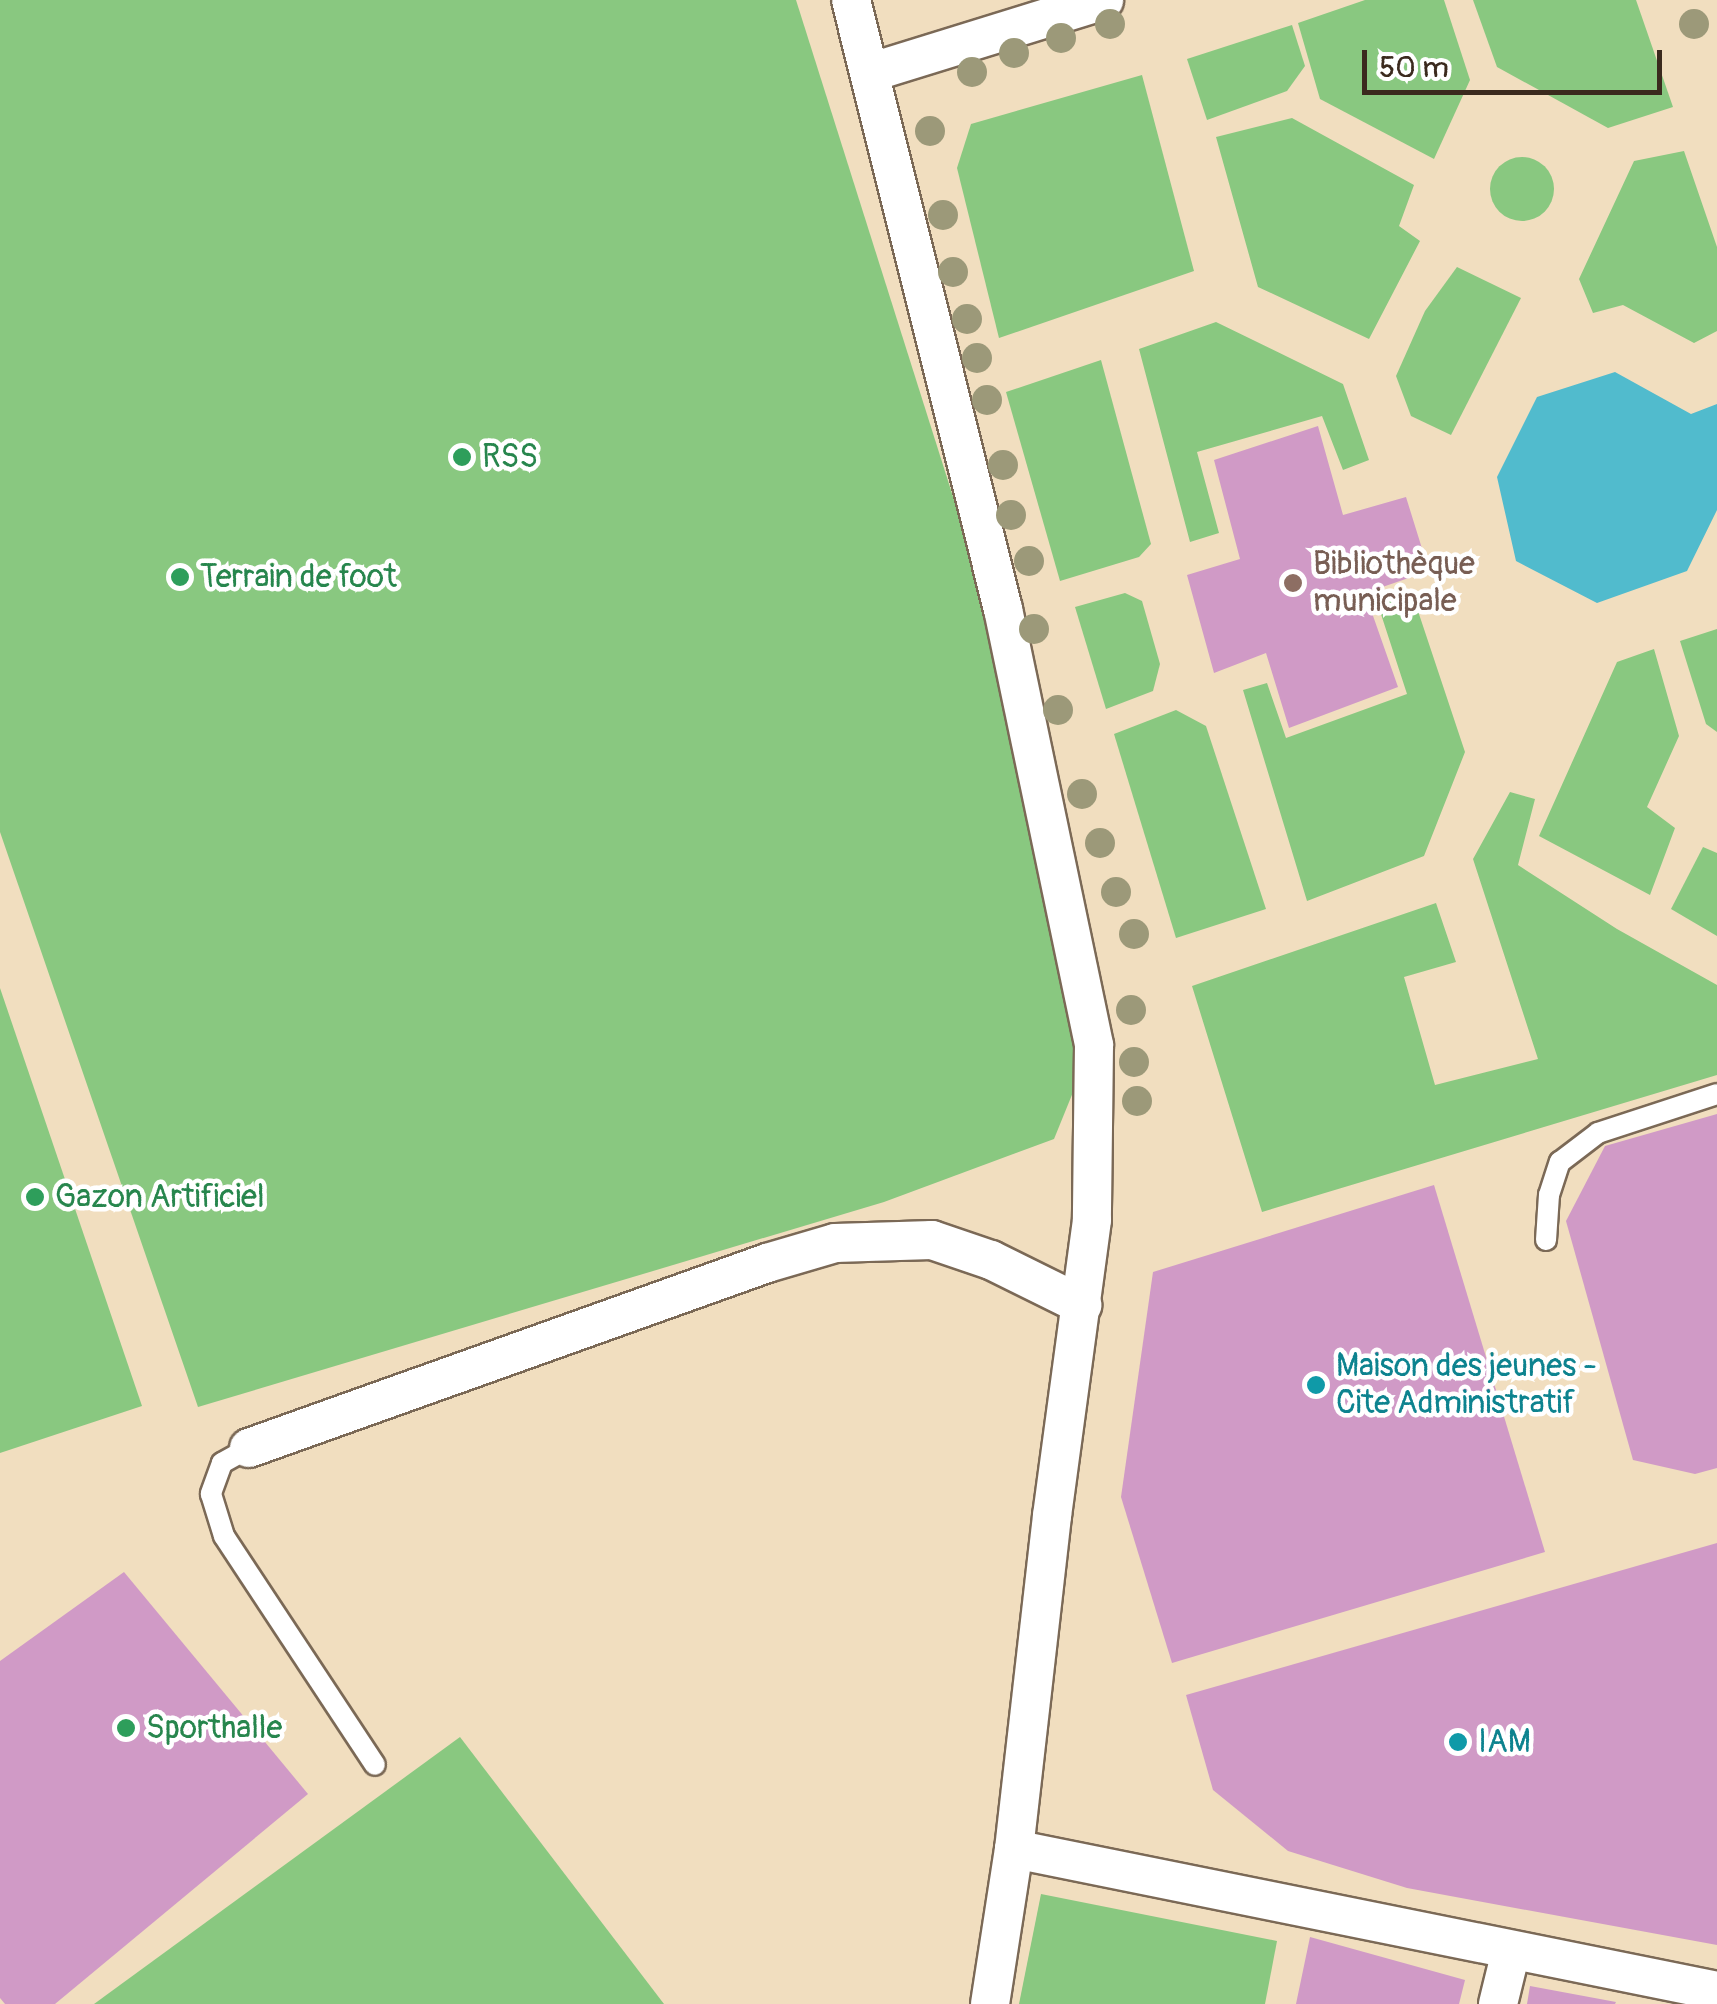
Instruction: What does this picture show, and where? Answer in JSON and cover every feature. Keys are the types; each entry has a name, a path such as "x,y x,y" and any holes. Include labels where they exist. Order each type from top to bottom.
{"street":[{"path":"851,0 872,72 1002,609 1091,1023 1092,1220 1052,1516 1014,1849 990,2004"},
{"path":"872,72 1104,0"},
{"path":"250,1448 767,1263 835,1243 932,1240 991,1260 1082,1305"},
{"path":"1014,1849 1717,1991"},
{"path":"1498,2004 1510,1951"}],"lane":[{"path":"1546,1240 1549,1195 1560,1162 1598,1133 1717,1094"},
{"path":"250,1448 222,1462 211,1494 224,1536 375,1765"}],"green space":[{"path":"0,0 796,0 986,601 1091,1048 1054,1139 884,1202 198,1407 0,832"},
{"path":"1365,0 1444,0 1470,80 1434,159 1320,99 1298,23"},
{"path":"1473,0 1636,0 1673,107 1608,128 1497,67"},
{"path":"1292,25 1305,66 1287,91 1207,120 1187,59"},
{"path":"1142,75 1194,271 999,338 957,168 971,124"},
{"path":"1292,118 1414,185 1399,226 1420,241 1369,339 1258,287 1216,137"},
{"path":"1684,151 1717,247 1717,331 1694,343 1623,305 1593,313 1579,279 1634,161"},
{"path":"1522,157 1544,167 1554,189 1544,211 1522,221 1500,211 1490,189 1500,167"},
{"path":"1457,267 1521,298 1451,435 1411,416 1396,376 1425,311"},
{"path":"1216,322 1343,384 1369,460 1343,470 1322,416 1197,452 1219,533 1190,542 1139,349"},
{"path":"1101,360 1151,544 1139,557 1060,581 1006,392"},
{"path":"1125,593 1142,601 1160,664 1153,691 1106,709 1075,607"},
{"path":"1412,593 1465,752 1424,856 1307,901 1243,690 1267,683 1286,738 1407,694 1378,605"},
{"path":"1717,629 1717,732 1706,724 1680,641"},
{"path":"1654,649 1679,736 1647,807 1675,828 1650,895 1539,836 1617,662"},
{"path":"1176,710 1206,726 1266,909 1176,938 1114,734"},
{"path":"1510,792 1535,799 1518,865 1617,929 1717,985 1717,1075 1262,1212 1192,986 1436,903 1456,962 1404,977 1435,1085 1538,1059 1473,859"},
{"path":"1703,847 1717,853 1717,936 1671,909"},
{"name":"Gazon Artificiel","path":"0,988 142,1406 0,1453"},
{"path":"460,1737 664,2004 94,2004"},
{"path":"1041,1894 1277,1941 1265,2004 1019,2004"}],"water":[{"path":"1615,372 1691,414 1717,404 1717,510 1687,571 1597,603 1516,561 1497,477 1537,397"}],"building":[{"name":"Bibliothèque municipale","path":"1318,426 1343,515 1406,497 1429,571 1365,593 1398,687 1289,728 1266,653 1214,673 1187,575 1240,559 1214,460"},
{"path":"1717,1114 1717,1468 1695,1474 1633,1460 1566,1221 1605,1146"},
{"name":"Maison des jeunes - Cite Administratif","path":"1434,1185 1545,1552 1172,1663 1121,1497 1153,1272"},
{"name":"IAM","path":"1717,1543 1717,1945 1407,1888 1288,1851 1213,1790 1186,1695"},
{"name":"Sporthalle","path":"124,1572 308,1794 55,2004 5,2004 0,1998 0,1661"},
{"path":"1310,1937 1465,1980 1459,2004 1296,2004"},
{"path":"1530,1986 1616,2002 1527,2004"}],"place":[{"name":"RSS","path":"462,457"},
{"name":"Terrain de foot","path":"180,577"},
{"name":"Bibliothèque municipale","path":"1293,583"},
{"name":"Gazon Artificiel","path":"35,1197"},
{"name":"Maison des jeunes - Cite Administratif","path":"1316,1385"},
{"name":"Sporthalle","path":"126,1728"},
{"name":"IAM","path":"1458,1742"}]}
